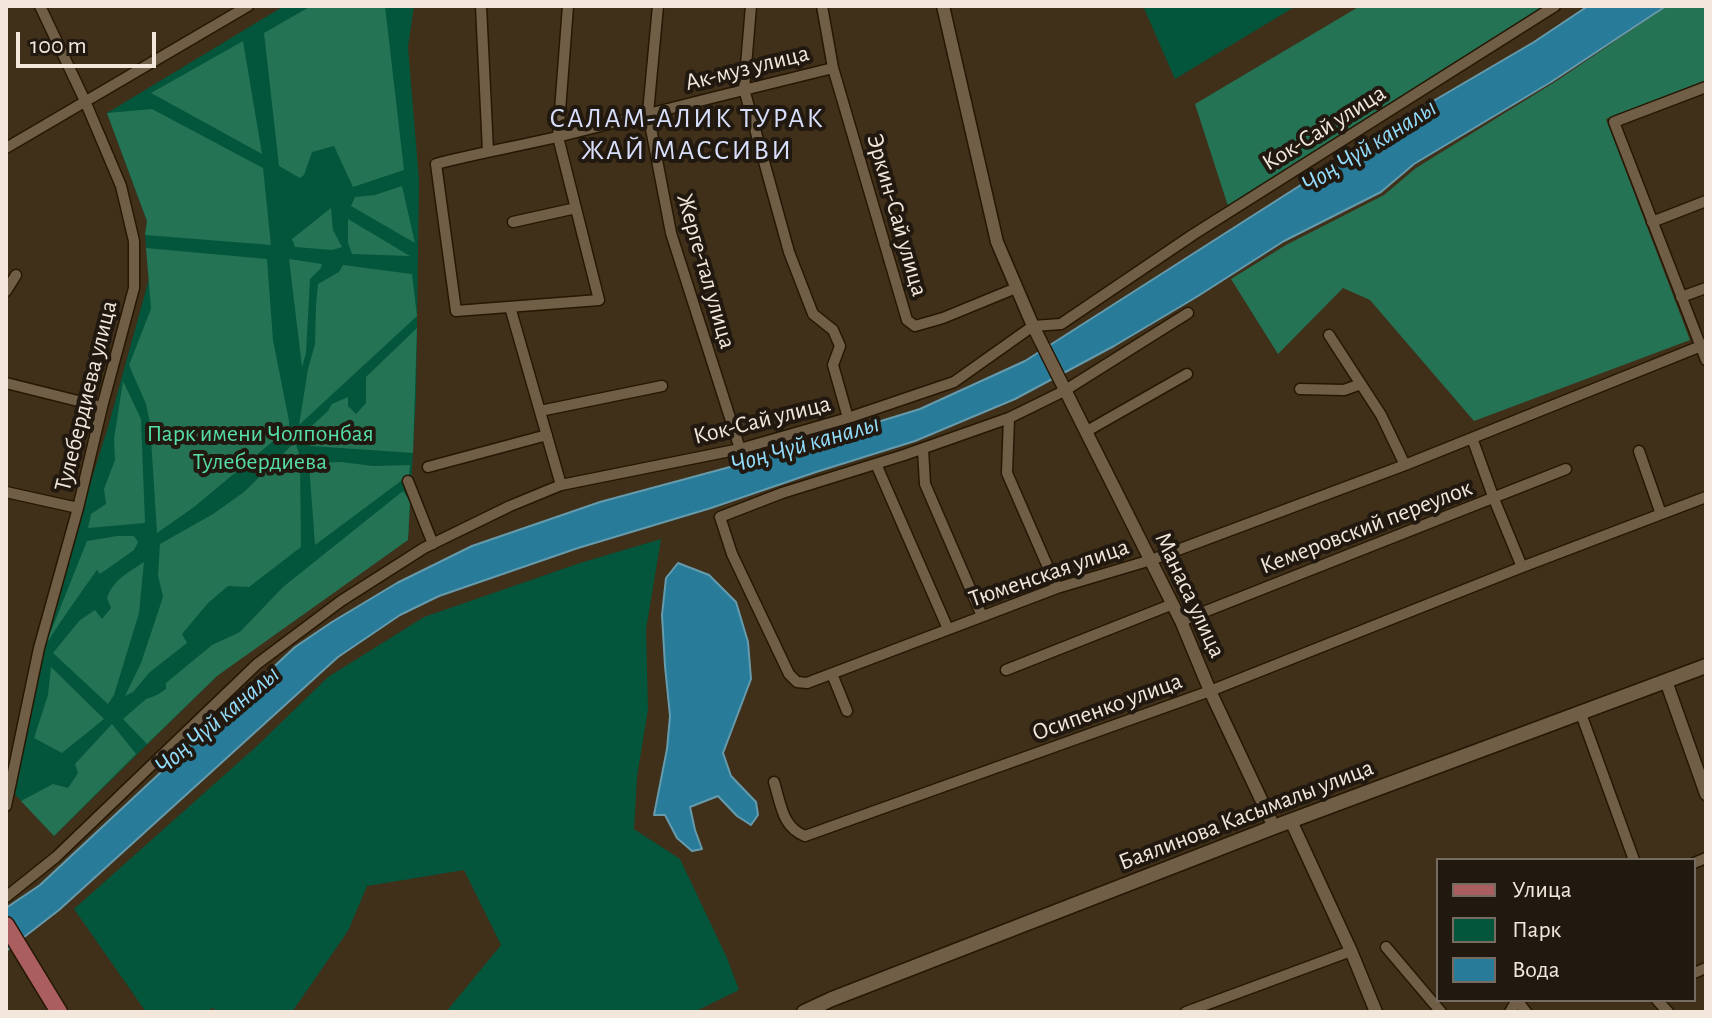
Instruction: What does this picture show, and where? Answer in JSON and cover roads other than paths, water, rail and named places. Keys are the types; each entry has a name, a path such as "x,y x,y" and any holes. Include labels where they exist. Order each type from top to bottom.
{"main road":[{"name":"Баялинова Касымалы улица","path":"804,1012 1274,827 1706,666"},
{"path":"6,925 59,1012"}],"street":[{"name":"Тулебердиева улица","path":"6,806 39,648 134,288 134,241 121,186 40,6"},
{"path":"6,148 248,6"},
{"path":"481,6 488,151"},
{"path":"561,485 510,307 599,300 558,137 568,6"},
{"name":"Жерге-тал улица","path":"658,6 648,113 671,233 740,449"},
{"path":"751,6 744,89 789,252 813,314 833,330 840,346 833,365 848,418"},
{"name":"Эркин-Сай улица","path":"822,6 833,68 907,320 915,326 943,318 1016,288"},
{"path":"943,6 997,242 1033,326"},
{"name":"Кок-Сай улица","path":"6,897 56,857 257,664 341,601 433,544 561,485 740,449 848,418 954,382 1033,326 1061,324 1194,234 1555,6"},
{"name":"Ак-муз улица","path":"510,307 456,311 436,164 558,137 833,68"},
{"path":"1706,87 1614,122 1681,297 1703,345 1706,360"},
{"path":"1652,222 1706,201"},
{"path":"513,222 576,208"},
{"path":"6,291 16,275"},
{"path":"1681,297 1706,288"},
{"path":"948,629 876,464 1009,418 1188,313"},
{"name":"Манаса улица","path":"1033,326 1173,604 1274,827"},
{"path":"1329,335 1381,415 1405,465"},
{"name":"Тюменская улица","path":"876,464 782,493 720,517 732,554 789,674 797,682 807,683 1057,588 1151,560 1405,465 1703,345"},
{"path":"1087,431 1187,374"},
{"path":"6,383 102,407"},
{"path":"1300,389 1344,390 1361,384"},
{"path":"540,411 662,386"},
{"path":"1009,418 1007,473 1057,588"},
{"path":"428,467 547,435"},
{"path":"1472,438 1522,567"},
{"path":"923,449 925,484 982,616"},
{"path":"1639,451 1661,514"},
{"name":"Кемеровский переулок","path":"1181,621 1566,469"},
{"path":"408,481 433,544"},
{"path":"6,492 78,508"},
{"name":"Осипенко улица","path":"774,782 787,824 794,832 805,836 1210,691 1706,497"},
{"path":"1006,670 1173,604"},
{"path":"832,674 847,711"},
{"path":"1666,681 1706,794"},
{"path":"1580,711 1633,858"},
{"path":"1291,821 1376,1012"},
{"path":"1386,947 1441,1012"},
{"path":"1186,1012 1351,951"}],"water":[{"name":"Чоң Чүй каналы","path":"1588,6 1666,6 1551,82 1414,164 1381,192 1284,241 1114,346 1015,399 915,441 578,548 439,596 400,615 338,657 59,910 6,951 6,908 40,885 295,647 397,583 472,546 600,502 741,464 920,409 1025,361 1423,107 1534,42"},
{"path":"678,563 709,575 736,602 748,642 751,679 723,753 731,776 756,802 758,815 751,825 737,816 718,796 690,807 702,849 692,851 677,838 665,815 654,815 670,716 662,615 666,578"}],"district":[{"name":"САЛАМ-АЛИК ТУРАК ЖАЙ МАССИВИ","path":"687,135"}],"park label":[{"name":"Парк имени Чолпонбая Тулебердиева","path":"260,448"}]}
